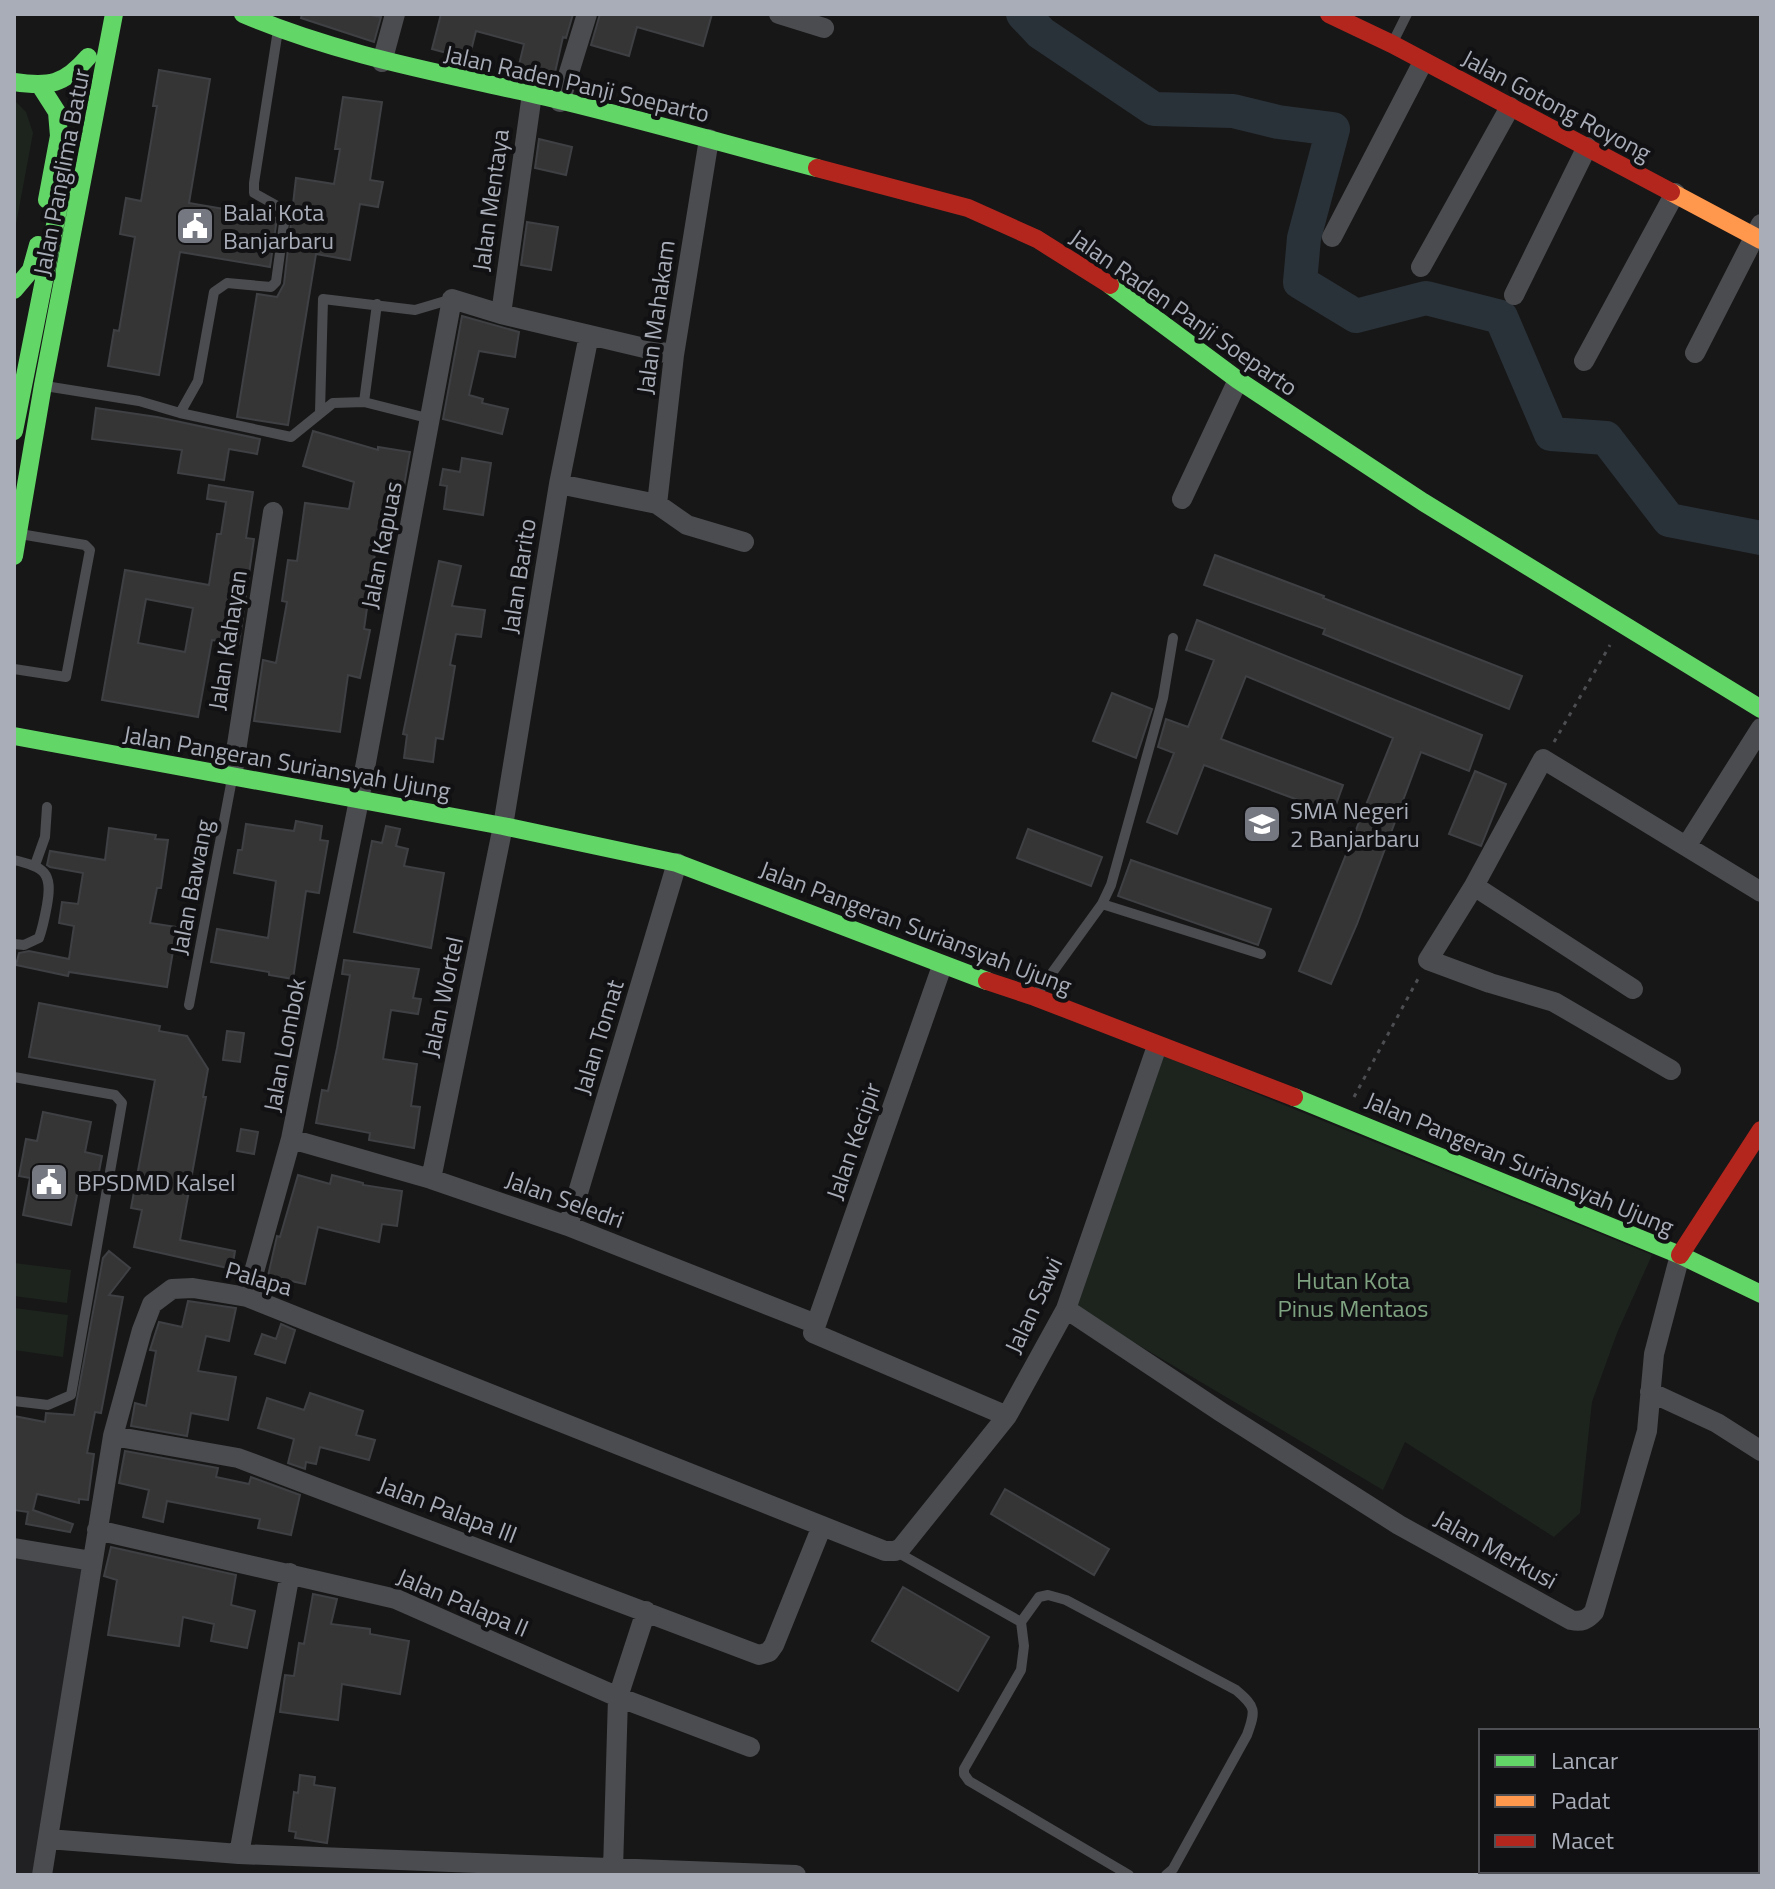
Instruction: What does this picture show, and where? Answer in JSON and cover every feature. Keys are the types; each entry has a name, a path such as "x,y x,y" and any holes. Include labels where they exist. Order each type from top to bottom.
{"main road":[{"name":"Jalan Panglima Batur","path":"14,431 96,14"},
{"name":"Jalan Panglima Batur","path":"14,556 43,385 114,14"},
{"name":"Jalan Raden Panji Soeparto","path":"243,14 278,29 382,62 532,94 968,208 1037,239 1123,293 1238,380 1423,502 1761,709"},
{"name":"Jalan Gotong Royong","path":"1329,14 1675,193 1759,233"},
{"path":"14,82 41,87 56,85 75,73 88,57"},
{"path":"14,290 31,270 59,136 57,112 41,87"},
{"path":"14,327 24,344 27,360"},
{"name":"Jalan Pangeran Suriansyah Ujung","path":"14,736 503,826 677,863 1344,1116 1680,1255 1761,1294"},
{"path":"1680,1255 1761,1130"}],"street":[{"path":"382,62 395,14"},
{"path":"560,102 587,14"},
{"path":"779,14 824,28"},
{"path":"1332,237 1423,62"},
{"name":"Jalan Mentaya","path":"501,314 532,94"},
{"path":"1421,267 1510,107"},
{"name":"Jalan Mahakam","path":"657,504 674,355 709,139"},
{"path":"1514,295 1587,147"},
{"path":"1584,361 1675,193"},
{"path":"1695,353 1759,233"},
{"path":"452,299 501,314 674,355"},
{"name":"Jalan Kapuas","path":"359,800 452,299"},
{"name":"Jalan Barito","path":"503,826 559,484 589,335"},
{"path":"1182,499 1238,380"},
{"path":"559,484 657,504 687,525 744,542"},
{"name":"Jalan Kahayan","path":"232,777 273,512"},
{"path":"1687,845 1761,728"},
{"path":"1671,1070 1554,1002 1428,960 1474,886 1543,759 1761,892"},
{"name":"Jalan Lombok","path":"247,1297 291,1139 359,800"},
{"name":"Jalan Wortel","path":"431,1179 503,826"},
{"name":"Jalan Tomat","path":"568,1226 677,863"},
{"path":"1474,886 1633,989"},
{"name":"Jalan Kecipir","path":"814,1328 942,966"},
{"name":"Jalan Sawi","path":"895,1551 901,1548 1007,1416 1066,1309 1157,1046"},
{"name":"Jalan Seledri","path":"291,1139 431,1179 568,1226 814,1328 1007,1416"},
{"name":"Jalan Merkusi","path":"1066,1309 1399,1525 1571,1620 1580,1621 1588,1620 1594,1612 1647,1431 1654,1354 1680,1255"},
{"name":"Palapa","path":"42,1875 113,1436 152,1304 172,1289 193,1288 247,1297 885,1551 895,1551"},
{"path":"1650,1392 1717,1423 1761,1451"},
{"name":"Jalan Palapa III","path":"113,1436 238,1458 759,1655 769,1652 774,1645 822,1526"},
{"name":"Jalan Palapa II","path":"97,1530 396,1599 618,1697 750,1747"},
{"path":"14,1548 92,1561"},
{"path":"239,1854 290,1573"},
{"path":"613,1870 618,1697 646,1611"},
{"path":"48,1839 239,1854 549,1871 796,1875"}],"lane":[{"path":"1392,44 1407,14"},
{"path":"180,413 198,381 214,292 227,283 271,287 276,282 285,216 281,208 254,193 254,183 278,29"},
{"path":"320,412 323,299 415,310 452,299"},
{"path":"364,402 377,304"},
{"path":"43,385 139,401 291,437 333,403 364,402 431,419"},
{"path":"14,669 66,677 90,550 85,545 18,534"},
{"path":"1035,997 1102,904 1111,885 1163,698 1173,638"},
{"name":"Jalan Bawang","path":"189,1005 232,777"},
{"path":"35,865 45,837 47,807"},
{"path":"14,860 35,865 48,878 50,889 39,938 33,943 14,944"},
{"path":"1102,904 1261,954"},
{"path":"14,1077 115,1095 122,1103 71,1395 48,1405 14,1401"},
{"path":"895,1551 1021,1622"},
{"path":"1129,1875 969,1781 964,1774 964,1769 1021,1670 1024,1646 1021,1622 1039,1597 1048,1595 1066,1600 1236,1690 1250,1702 1254,1716 1247,1735 1173,1869 1166,1875"}],"path":[{"path":"1543,759 1622,624"},
{"path":"1344,1116 1428,960"}],"shaded area":[{"path":"14,1552 89,1565 32,1875 14,1875"}],"green space":[{"path":"14,100 26,112 33,133 14,235"},
{"name":"Hutan Kota Pinus Mentaos","path":"1159,1054 1652,1255 1617,1333 1592,1402 1580,1513 1554,1537 1405,1442 1383,1490 1071,1305"},
{"path":"14,1263 71,1270 67,1303 14,1296"},
{"path":"14,1308 68,1315 63,1357 14,1350"}],"building":[{"path":"302,14 381,17 374,42 301,18"},
{"path":"441,14 573,14 566,38 563,37 554,77 518,69 524,44 476,31 469,59 432,49"},
{"path":"600,14 712,14 703,46 637,27 629,56 591,45"},
{"name":"Balai Kota Banjarbaru","path":"159,70 210,79 189,203 277,218 270,267 180,252 159,375 108,366 114,330 119,331 135,237 120,234 126,198 141,201 157,106 153,106"},
{"path":"343,97 382,102 370,180 383,182 378,207 360,204 350,260 316,254 288,425 237,417 257,294 277,297 284,284 296,178 334,184 340,149 335,149"},
{"path":"539,139 572,147 566,175 535,168"},
{"path":"527,222 558,227 551,270 521,265"},
{"path":"462,316 519,332 515,357 479,351 469,395 483,399 482,403 508,409 502,434 443,419"},
{"path":"96,408 157,417 260,439 257,454 229,449 224,480 178,473 182,450 92,439"},
{"path":"313,431 378,450 378,447 410,452 403,492 395,491 388,527 382,526 375,553 364,629 370,630 360,678 348,675 340,732 254,721 263,660 276,663 287,602 282,601 288,560 297,561 305,503 349,509 354,482 303,466"},
{"path":"462,458 491,463 483,515 444,509 447,486 440,485 443,469 460,472"},
{"path":"209,485 253,492 246,538 254,539 239,644 212,640 198,717 102,700 125,570 209,585 226,502 207,499","holes":["146,599 193,608 185,652 138,643"]},
{"path":"1215,555 1522,676 1509,709 1323,634 1325,629 1204,585"},
{"path":"439,561 461,566 452,606 485,610 481,637 456,634 450,665 455,666 443,739 436,738 433,762 404,758 407,735 403,734"},
{"path":"1197,620 1482,735 1469,771 1421,752 1357,924 1331,984 1299,971 1393,738 1246,676 1221,739 1343,785 1333,813 1204,765 1177,834 1147,822 1174,753 1158,747 1166,719 1188,727 1214,660 1186,650"},
{"path":"1112,693 1152,709 1136,758 1093,741"},
{"path":"1475,771 1506,784 1481,846 1449,834"},
{"path":"296,821 322,826 320,840 328,841 319,893 306,891 293,979 211,962 217,929 268,938 276,881 234,873 246,824 294,831"},
{"path":"386,826 400,829 396,846 408,849 404,866 444,873 431,948 354,932 372,841 382,843"},
{"path":"109,828 156,835 155,839 168,840 161,888 157,888 150,923 177,927 167,987 69,972 68,976 16,965 19,953 29,951 69,959 74,926 59,923 62,902 78,904 83,873 47,865 50,851 105,860"},
{"path":"1028,829 1102,857 1091,886 1017,858"},
{"path":"1131,860 1271,909 1258,945 1118,896"},
{"path":"344,960 419,969 413,998 421,999 418,1014 391,1010 383,1059 417,1064 411,1106 420,1107 414,1148 369,1140 370,1133 316,1123 322,1090 328,1091 350,975 342,974"},
{"path":"39,1003 160,1026 159,1031 187,1036 208,1069 203,1097 206,1097 180,1240 235,1251 232,1269 134,1247 142,1210 131,1208 155,1080 29,1057"},
{"path":"227,1031 244,1033 240,1062 223,1060"},
{"path":"43,1112 91,1122 85,1152 102,1156 95,1193 78,1190 71,1225 23,1215 30,1178 19,1176 26,1139 37,1141"},
{"path":"241,1129 258,1132 254,1154 237,1151"},
{"path":"298,1175 330,1184 332,1175 363,1185 402,1191 397,1226 382,1224 379,1242 318,1227 305,1284 268,1276 277,1236 280,1237"},
{"path":"109,1251 130,1268 109,1295 123,1297 101,1413 95,1412 87,1453 94,1454 88,1500 79,1499 79,1503 37,1494 33,1510 73,1524 70,1532 26,1524 28,1512 14,1510 14,1416 45,1422 46,1413 74,1415 103,1258"},
{"path":"188,1301 236,1308 229,1341 206,1336 198,1371 236,1377 228,1420 191,1413 187,1436 131,1426 135,1403 146,1406 156,1351 150,1350 159,1322 182,1327"},
{"path":"281,1324 295,1330 285,1363 255,1354 262,1334 276,1339"},
{"path":"310,1393 363,1411 356,1435 375,1440 369,1460 320,1447 316,1464 306,1462 305,1469 288,1463 294,1439 258,1428 267,1398 304,1410"},
{"path":"125,1451 218,1468 216,1477 249,1484 251,1477 300,1495 291,1535 258,1528 260,1519 167,1501 163,1522 143,1517 149,1490 119,1483"},
{"path":"1005,1489 1109,1549 1094,1575 991,1514"},
{"path":"111,1547 236,1575 231,1605 255,1611 247,1648 211,1641 214,1624 183,1617 179,1646 108,1635 117,1580 104,1576"},
{"path":"903,1587 989,1637 958,1691 872,1641"},
{"path":"313,1594 337,1599 331,1624 370,1629 370,1634 409,1641 400,1694 342,1684 338,1720 280,1712 285,1675 294,1676 299,1643 304,1644"},
{"path":"300,1775 315,1777 314,1785 335,1788 327,1843 295,1838 296,1832 289,1831 294,1792 298,1793"}],"waterway":[{"path":"1023,14 1041,33 1154,109 1233,111 1278,122 1333,129 1304,238 1300,282 1356,316 1426,298 1501,317 1551,434 1606,438 1669,520 1761,538"}],"traffic: fast":[{"path":"14,556 43,385 114,14"},
{"path":"243,14 349,51 601,110 817,168"},
{"path":"14,82 55,82 71,73 88,57"},
{"path":"41,87 57,112 59,136 47,200"},
{"path":"14,431 64,180"},
{"path":"14,290 31,270 38,245"},
{"path":"1110,285 1238,380 1423,502 1761,709"},
{"path":"14,736 503,826 677,863 987,981"},
{"path":"1294,1097 1680,1255 1761,1294"}],"traffic: slow":[{"path":"1671,192 1761,240"}],"traffic: jam":[{"path":"1329,14 1392,44 1671,192"},
{"path":"817,168 968,208 1037,239 1110,285"},
{"path":"987,981 1294,1097"},
{"path":"1680,1255 1761,1130"}],"place":[{"name":"Balai Kota Banjarbaru","path":"195,226"},
{"name":"SMA Negeri 2 Banjarbaru","path":"1262,824"},
{"name":"BPSDMD Kalsel","path":"49,1182"}]}
